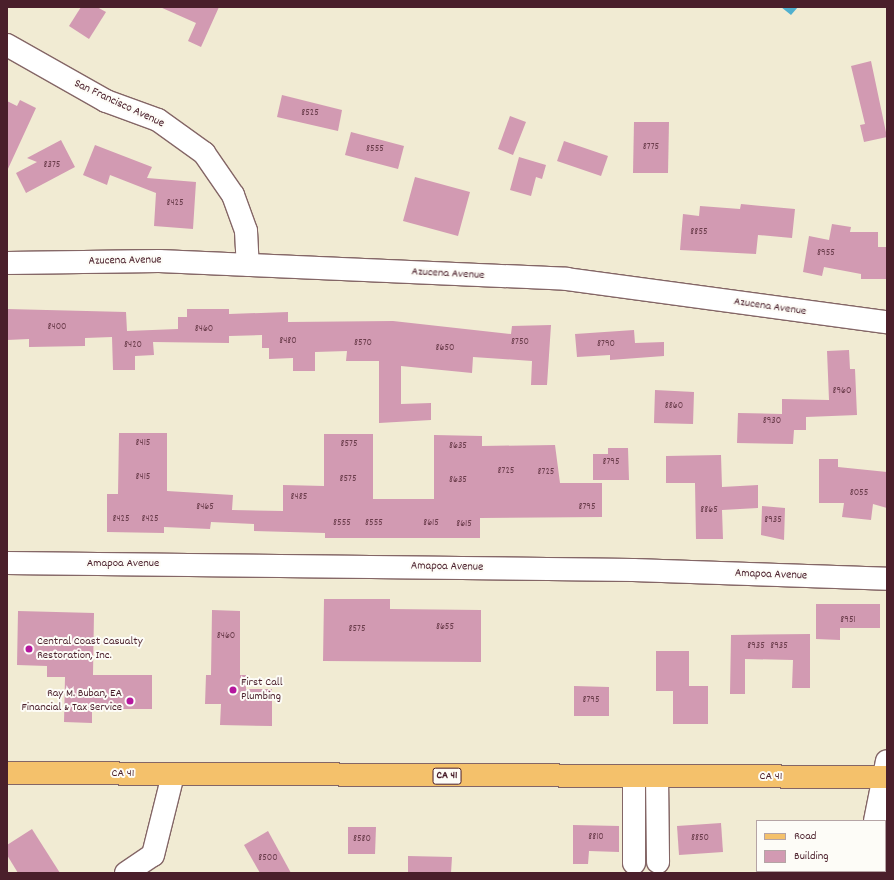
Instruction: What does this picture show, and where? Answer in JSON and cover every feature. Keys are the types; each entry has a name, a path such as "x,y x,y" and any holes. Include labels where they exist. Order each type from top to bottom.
{"main road":[{"name":"CA 41","path":"7,774 657,776 886,772"}],"street":[{"name":"San Francisco Avenue","path":"7,45 106,101 158,120 204,154 233,195 246,231 248,265"},
{"name":"Azucena Avenue","path":"7,263 159,260 567,279 887,322"},
{"name":"Amapoa Avenue","path":"7,563 632,570 887,579"},
{"path":"875,820 886,772"},
{"path":"126,873 153,855 173,775"},
{"path":"634,776 628,868 664,868 657,776"}],"water":[{"path":"781,7 798,7 791,15"}],"building":[{"path":"81,7 97,7 106,12 89,39 69,26"},
{"path":"160,7 219,7 201,47 188,41 196,23"},
{"path":"871,61 887,137 864,142 860,125 865,124 851,66"},
{"path":"282,95 342,110 338,131 277,117"},
{"path":"20,100 36,108 7,171 7,101 17,106"},
{"path":"510,116 526,122 513,155 498,149"},
{"path":"634,122 669,122 668,173 633,173"},
{"path":"351,132 404,146 398,169 345,155"},
{"path":"61,140 75,167 26,193 16,173 37,162 27,158"},
{"path":"564,141 608,156 601,176 557,161"},
{"path":"95,145 152,167 147,178 196,182 193,229 154,226 156,193 110,175 107,185 83,175"},
{"path":"519,157 546,165 542,179 536,177 531,196 510,190"},
{"path":"415,177 470,192 458,236 403,221"},
{"path":"741,204 795,209 792,238 758,235 756,254 680,250 683,214 699,216 700,206 740,209"},
{"path":"832,224 851,227 850,232 878,232 878,247 887,247 887,279 861,279 861,274 824,267 822,276 803,272 809,236 829,240"},
{"path":"7,309 126,312 127,331 178,329 178,317 187,317 187,309 229,309 229,314 288,312 288,322 393,321 511,334 512,326 551,325 547,385 531,385 532,361 473,357 472,373 401,366 401,404 431,403 431,420 379,423 379,361 346,361 347,351 315,352 315,371 293,371 293,358 269,359 269,348 262,348 262,335 229,336 229,343 153,342 154,355 135,356 135,370 113,370 112,337 85,338 85,346 29,347 29,339 7,340"},
{"path":"634,330 635,343 664,342 664,356 610,360 610,355 577,357 575,334"},
{"path":"849,350 850,369 855,369 857,415 806,417 806,430 794,430 793,444 737,443 738,413 782,414 782,399 829,400 827,351"},
{"path":"655,390 694,392 693,424 654,423"},
{"path":"119,433 167,433 167,491 233,495 232,510 283,511 283,485 324,486 324,434 373,434 373,499 434,499 434,435 482,436 482,446 555,445 560,483 602,483 602,517 480,518 480,538 325,538 325,533 254,531 254,524 211,522 210,529 164,527 164,533 107,532 107,494 118,494"},
{"path":"608,448 628,448 629,480 593,480 593,454 608,454"},
{"path":"721,455 722,487 758,485 758,508 722,510 723,539 696,539 695,483 666,483 666,456"},
{"path":"819,459 838,459 838,467 887,472 887,508 873,504 871,520 842,517 844,503 819,503"},
{"path":"762,506 785,508 784,540 761,535"},
{"path":"324,599 390,599 390,609 481,610 481,662 323,661"},
{"path":"816,604 880,604 880,628 840,628 840,640 816,639"},
{"path":"212,610 240,611 240,675 246,675 246,689 272,689 272,726 220,725 221,704 205,704 206,675 211,675"},
{"path":"18,611 94,613 93,675 152,675 152,709 92,709 92,723 64,722 65,677 47,677 47,666 17,665"},
{"path":"810,634 810,688 792,688 793,660 745,659 745,694 730,694 731,635"},
{"path":"656,651 689,651 689,686 708,686 708,724 673,724 673,691 656,691"},
{"path":"574,686 609,687 609,716 574,716"},
{"path":"721,823 723,852 679,855 677,826"},
{"path":"573,825 619,826 619,852 589,851 588,864 573,864"},
{"path":"348,827 376,827 375,854 348,854"},
{"path":"32,829 60,873 18,873 7,855 7,845"},
{"path":"268,831 291,873 260,873 244,845"},
{"path":"408,856 452,857 451,873 408,873"}],"place":[{"name":"Central Coast Casualty Restoration, Inc.","path":"29,649"},
{"name":"First Call Plumbing","path":"233,690"},
{"name":"Ray M. Buban, EA Financial & Tax Service","path":"130,701"}]}
